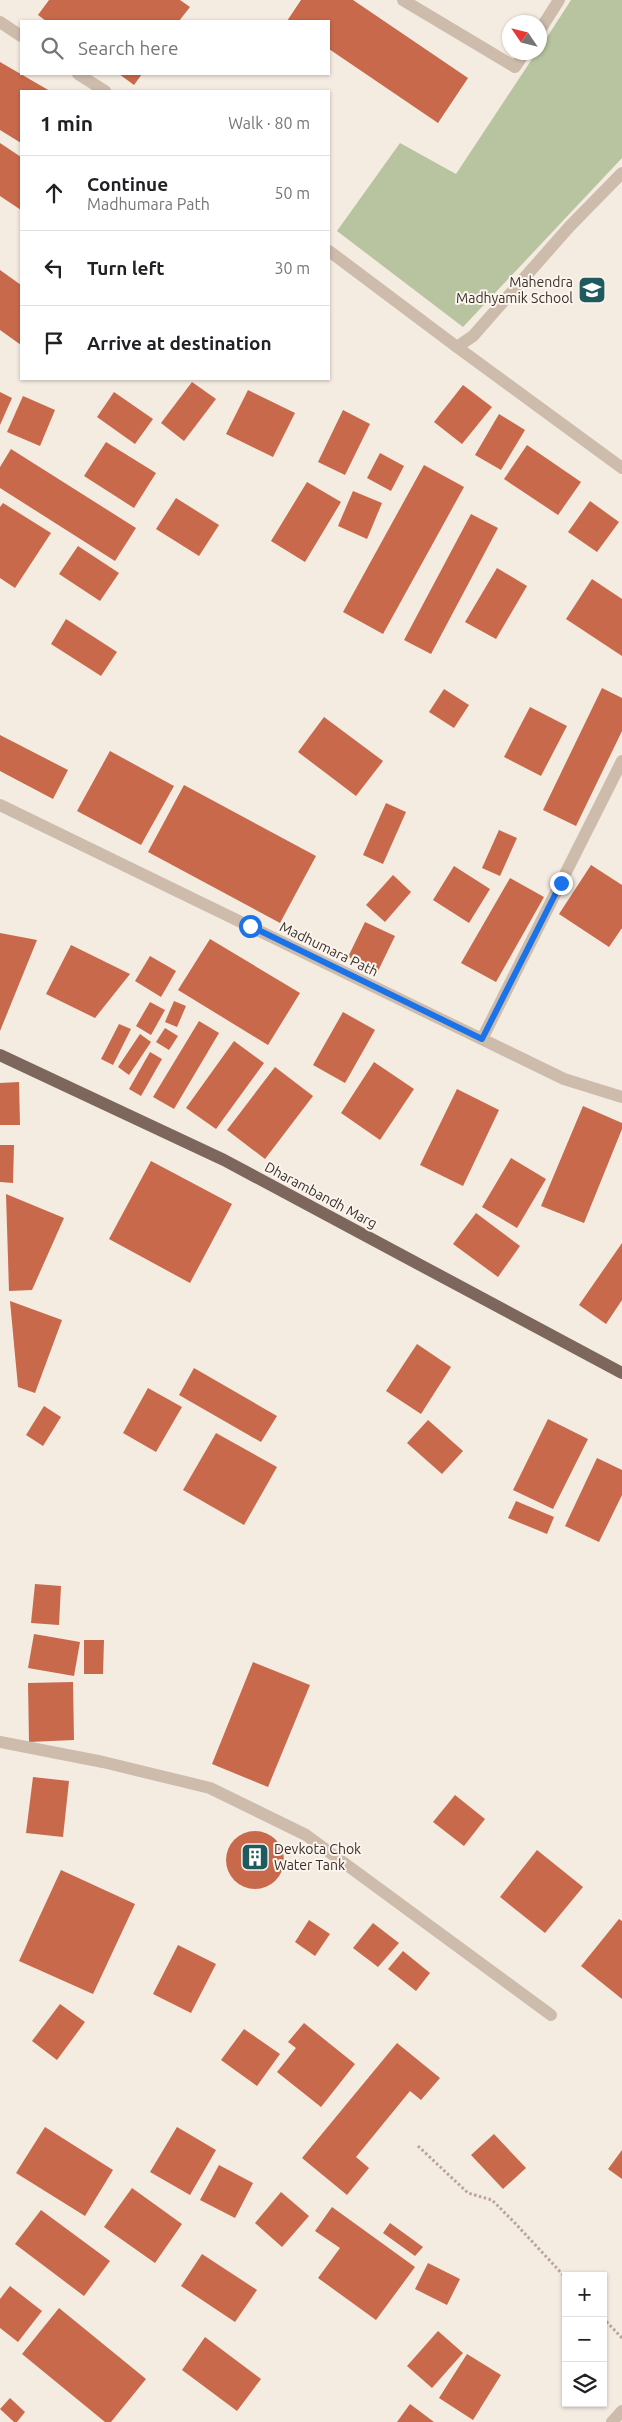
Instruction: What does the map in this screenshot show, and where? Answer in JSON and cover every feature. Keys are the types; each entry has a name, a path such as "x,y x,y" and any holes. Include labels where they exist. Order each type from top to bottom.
{"main road":[{"name":"Dharambandh Marg","path":"0,1055 224,1160 622,1373"}],"street":[{"path":"403,0 502,59"},
{"path":"547,19 559,0"},
{"path":"0,22 20,35"},
{"path":"503,60 515,67 520,60"},
{"path":"80,75 103,90"},
{"path":"457,347 473,336 570,226 622,173"},
{"path":"330,252 622,468"},
{"path":"482,1039 622,761"},
{"name":"Madhumara Path","path":"0,805 564,1079 622,1097"},
{"path":"0,1742 103,1762 210,1788 306,1835 551,2015"},
{"path":"612,2422 622,2411"}],"path":[{"path":"418,2146 468,2193 492,2200 562,2274"},
{"path":"607,2322 622,2338"}],"green space":[{"path":"571,0 622,0 622,158 463,327 337,231 400,143 456,174 531,60 547,60 547,37"}],"building":[{"path":"49,0 180,0 190,7 180,20 45,20 38,15"},
{"path":"301,0 353,0 468,78 438,123 330,50 330,20 288,20"},
{"path":"0,62 48,90 20,90 20,142 0,130"},
{"path":"120,75 141,75 134,85"},
{"path":"0,143 20,156 20,209 0,196"},
{"path":"0,270 20,284 20,344 0,330"},
{"path":"192,382 216,399 184,441 161,423"},
{"path":"463,385 492,407 462,444 434,422"},
{"path":"248,390 295,413 273,457 226,434"},
{"path":"0,392 12,398 0,425"},
{"path":"114,392 153,419 135,444 97,417"},
{"path":"23,396 55,410 40,446 7,432"},
{"path":"343,410 370,424 345,475 318,462"},
{"path":"499,414 525,430 501,470 475,455"},
{"path":"106,442 156,473 134,508 84,476"},
{"path":"527,445 581,482 558,515 504,479"},
{"path":"11,449 136,528 115,561 0,488 0,467"},
{"path":"380,453 404,466 391,491 367,478"},
{"path":"424,465 464,487 383,634 343,612"},
{"path":"307,482 341,502 305,562 271,541"},
{"path":"353,491 382,503 367,539 338,526"},
{"path":"176,498 219,525 199,556 156,529"},
{"path":"590,501 619,522 597,552 568,532"},
{"path":"3,503 51,533 15,588 0,578 0,507"},
{"path":"471,514 498,528 431,654 404,640"},
{"path":"78,546 119,573 100,601 59,574"},
{"path":"497,568 527,586 496,639 465,622"},
{"path":"592,579 622,599 622,656 566,619"},
{"path":"66,619 117,652 101,676 51,644"},
{"path":"602,688 622,698 622,731 576,826 543,810"},
{"path":"444,689 469,705 454,728 429,712"},
{"path":"530,707 567,726 541,776 504,757"},
{"path":"324,717 383,761 356,796 298,752"},
{"path":"0,735 68,770 53,799 0,771"},
{"path":"110,751 174,786 141,845 77,811"},
{"path":"184,785 316,856 280,923 148,852"},
{"path":"386,803 406,812 383,864 363,855"},
{"path":"499,830 517,838 500,876 482,868"},
{"path":"591,865 622,885 622,928 609,947 559,914"},
{"path":"454,866 490,889 469,923 433,900"},
{"path":"393,875 411,892 385,922 366,905"},
{"path":"510,878 544,897 496,982 461,963"},
{"path":"365,922 395,936 378,971 348,957"},
{"path":"0,933 37,940 0,1031"},
{"path":"210,939 300,993 268,1045 178,990"},
{"path":"71,945 130,974 95,1018 46,994"},
{"path":"150,956 176,971 161,997 135,981"},
{"path":"174,1001 186,1006 177,1027 165,1022"},
{"path":"150,1002 165,1010 151,1035 136,1026"},
{"path":"343,1012 375,1030 345,1083 313,1065"},
{"path":"199,1021 219,1033 174,1109 153,1097"},
{"path":"119,1024 131,1029 113,1065 101,1059"},
{"path":"165,1028 178,1036 169,1050 156,1042"},
{"path":"140,1034 151,1042 129,1075 118,1067"},
{"path":"234,1041 264,1063 216,1129 186,1108"},
{"path":"150,1052 162,1059 141,1096 129,1089"},
{"path":"374,1062 414,1089 380,1140 341,1113"},
{"path":"275,1067 313,1096 265,1159 227,1130"},
{"path":"19,1082 20,1125 0,1125 0,1083"},
{"path":"457,1089 499,1110 463,1186 420,1165"},
{"path":"583,1106 622,1123 622,1129 584,1223 541,1206"},
{"path":"0,1145 14,1145 13,1183 0,1182"},
{"path":"511,1158 546,1179 517,1228 482,1207"},
{"path":"151,1161 232,1204 190,1283 109,1239"},
{"path":"6,1194 64,1218 32,1290 9,1291"},
{"path":"476,1213 520,1246 498,1277 453,1244"},
{"path":"622,1243 622,1300 606,1324 579,1305"},
{"path":"10,1301 62,1320 35,1393 18,1387"},
{"path":"417,1344 451,1367 421,1414 386,1391"},
{"path":"194,1368 277,1416 261,1442 179,1395"},
{"path":"148,1388 182,1407 156,1452 123,1433"},
{"path":"44,1406 61,1417 43,1446 26,1435"},
{"path":"548,1419 588,1439 553,1509 513,1490"},
{"path":"428,1420 463,1451 442,1474 407,1443"},
{"path":"216,1433 277,1467 244,1525 183,1490"},
{"path":"597,1458 622,1470 622,1495 599,1542 565,1526"},
{"path":"516,1501 554,1517 547,1534 508,1518"},
{"path":"35,1584 61,1586 59,1625 31,1623"},
{"path":"34,1634 80,1642 74,1676 28,1668"},
{"path":"84,1640 104,1640 103,1674 84,1674"},
{"path":"253,1662 310,1685 268,1787 212,1764"},
{"path":"73,1682 74,1740 29,1742 28,1683"},
{"path":"33,1777 69,1781 63,1837 26,1833"},
{"path":"455,1795 485,1819 464,1846 433,1822"},
{"name":"Devkota Chok Water Tank","path":"255,1831 266,1833 279,1844 284,1860 282,1871 271,1884 255,1889 244,1887 231,1876 226,1860 228,1849 239,1836"},
{"path":"537,1850 583,1887 545,1933 500,1897"},
{"path":"61,1870 135,1904 93,1994 19,1961"},
{"path":"619,1919 622,1921 622,1999 581,1966"},
{"path":"309,1920 330,1934 315,1956 295,1942"},
{"path":"373,1923 399,1943 378,1967 353,1948"},
{"path":"178,1945 216,1964 191,2013 153,1994"},
{"path":"403,1951 430,1973 416,1991 388,1969"},
{"path":"60,2004 85,2022 57,2060 32,2041"},
{"path":"304,2023 355,2064 321,2107 277,2072 296,2048 288,2042"},
{"path":"244,2029 280,2054 257,2086 221,2060"},
{"path":"397,2043 440,2078 421,2100 410,2091 356,2157 369,2168 347,2195 302,2158"},
{"path":"45,2127 113,2170 85,2216 16,2173"},
{"path":"177,2127 216,2150 190,2195 150,2172"},
{"path":"494,2134 526,2168 503,2189 471,2155"},
{"path":"622,2150 622,2179 608,2169"},
{"path":"219,2165 253,2183 235,2218 200,2200"},
{"path":"132,2188 182,2224 155,2263 104,2227"},
{"path":"281,2192 309,2216 282,2247 255,2223"},
{"path":"332,2207 415,2267 376,2320 318,2278 340,2248 315,2231"},
{"path":"41,2210 110,2261 84,2296 15,2244"},
{"path":"390,2223 423,2247 415,2256 383,2233"},
{"path":"202,2254 257,2290 235,2322 181,2286"},
{"path":"428,2263 460,2279 447,2305 415,2289"},
{"path":"10,2286 42,2311 18,2342 0,2328 0,2299"},
{"path":"59,2308 146,2379 111,2422 105,2422 22,2354"},
{"path":"438,2331 463,2353 432,2388 407,2366"},
{"path":"205,2337 261,2379 237,2411 182,2370"},
{"path":"467,2354 501,2375 473,2420 439,2398"},
{"path":"10,2398 25,2412 17,2422 14,2422 0,2409"},
{"path":"410,2404 434,2422 397,2422"}],"place":[{"name":"Mahendra Madhyamik School","path":"592,290"},
{"name":"Devkota Chok Water Tank","path":"255,1857"}],"route":[{"path":"250,926 482,1039 561,883"}]}
